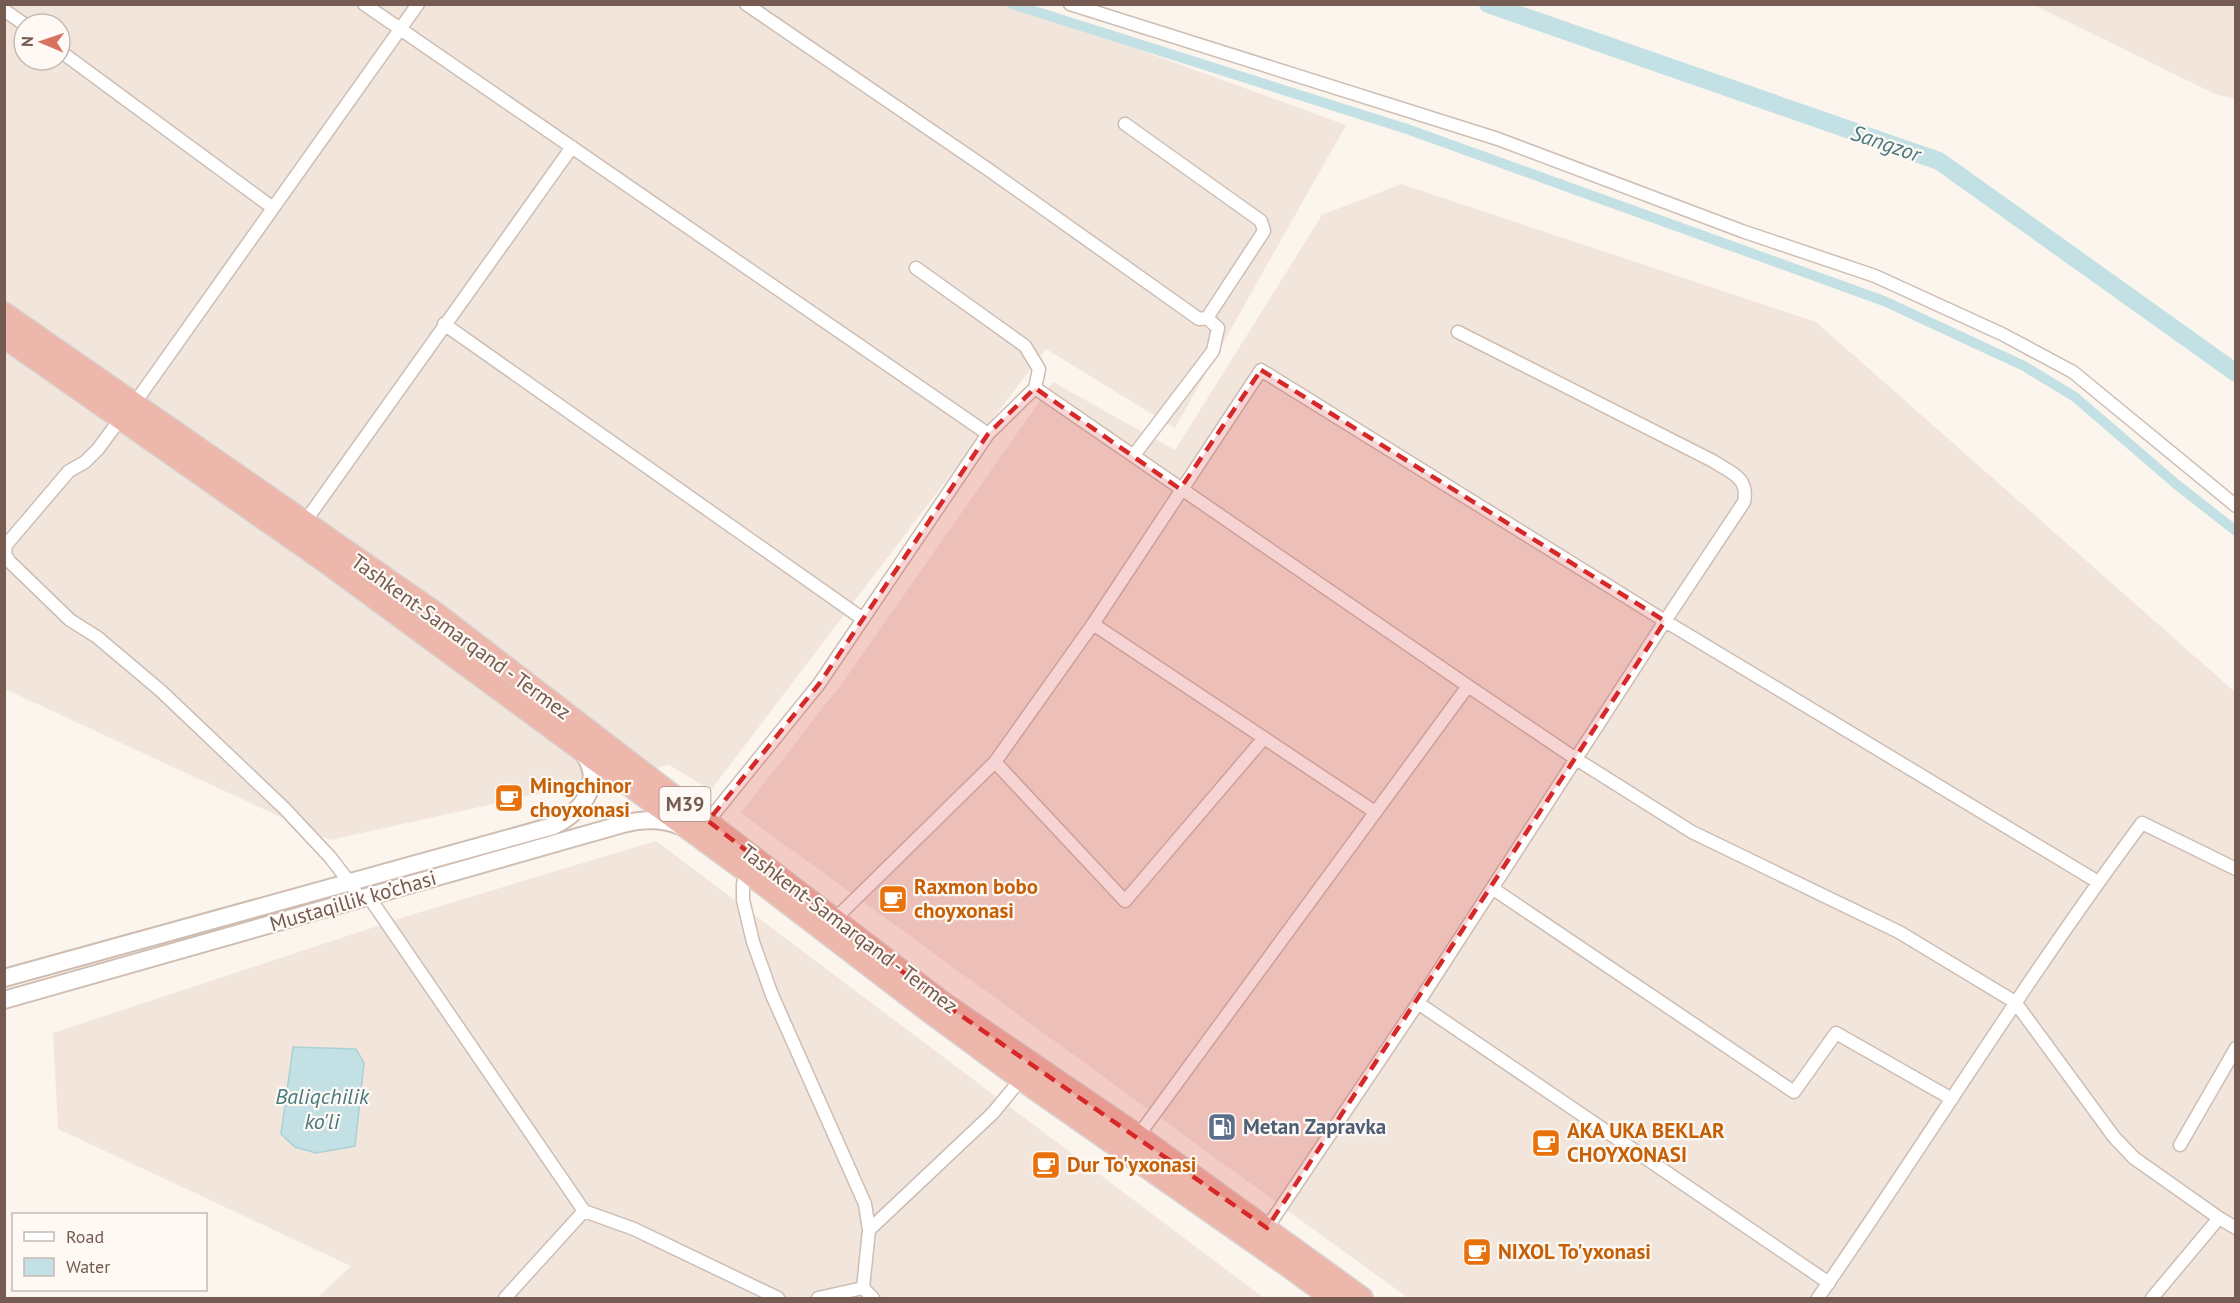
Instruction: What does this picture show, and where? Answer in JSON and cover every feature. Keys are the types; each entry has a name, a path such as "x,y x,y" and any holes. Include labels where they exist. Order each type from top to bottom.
{"highway":[{"name":"Tashkent-Samarqand - Termez","path":"4,313 127,411 337,557 576,745 835,919 943,1003 1138,1136 1362,1299"},
{"name":"Tashkent-Samarqand - Termez","path":"4,337 127,411 304,523 337,557 432,611 704,830 746,871 930,1012 1332,1299"}],"main road":[{"name":"Mustaqillik ko’chasi","path":"4,978 540,830 565,820 585,800 592,778 590,763 576,745"},
{"name":"Mustaqillik ko’chasi","path":"4,1000 633,822 664,820 683,827 704,830"}],"street":[{"path":"364,4 988,434"},
{"path":"418,4 127,411 98,449 85,462 69,471 6,545 4,554 70,620 98,637 161,691 276,800 330,857 364,898 584,1211 634,1229 778,1299"},
{"path":"746,4 989,170 1199,319 1207,318 1218,328 1213,351 1134,455"},
{"path":"1070,4 1498,139 1743,231 1875,276 2002,334 2073,372 2235,506"},
{"path":"72,60 273,208"},
{"path":"1125,124 1262,221 1264,231 1207,318"},
{"path":"304,523 572,147"},
{"path":"704,830 819,684 988,434 1021,399 1035,388 1039,369 1025,346 916,268"},
{"path":"444,324 863,619"},
{"path":"1267,1228 1418,1003 1744,502 1746,492 1742,479 1713,461 1458,332"},
{"path":"835,919 995,762 1093,624 1180,489 1261,370 1665,621 2098,882"},
{"path":"1035,388 1576,759 1692,832 1899,932 2015,1002 2114,1137 2134,1158 2235,1228"},
{"path":"1093,624 1375,812"},
{"path":"1138,1136 1468,686"},
{"path":"995,762 1125,901 1264,738"},
{"path":"1818,1299 2015,1002 2142,823 2235,869"},
{"path":"746,871 743,900 753,942 772,995 865,1204 869,1230 863,1288 873,1299"},
{"path":"1492,888 1794,1092 1836,1033 1952,1099"},
{"path":"1418,1003 1829,1282"},
{"path":"2180,1145 2235,1048"},
{"path":"869,1230 993,1113 1021,1079"},
{"path":"505,1299 584,1211"},
{"path":"2152,1299 2219,1218"},
{"path":"818,1299 863,1288"}],"highlighted area":[{"path":"1261,370 1665,621 1267,1228 943,1003 708,821 819,684 988,434 1035,388 1180,489"}],"shaded area":[{"path":"5,5 1016,5 1346,125 1175,428 1046,349 711,790 669,765 330,840 5,689"},
{"path":"2034,5 2235,5 2235,99 2215,94"},
{"path":"1401,184 1816,322 2235,692 2235,1298 1408,1298 741,813 843,682 1053,382 1175,450 1322,215"},
{"path":"656,841 1264,1298 317,1298 351,1266 58,1129 53,1033 417,913"}],"water":[{"name":"Baliqchilik ko'li","path":"293,1047 356,1049 364,1063 355,1146 316,1153 295,1147 281,1134"}],"waterway":[{"path":"1012,4 1407,129 1884,301 2024,366 2075,397 2176,484 2236,531"},
{"name":"Sangzor","path":"1488,4 1939,161 2236,373"}],"place":[{"name":"Mingchinor choyxonasi","path":"509,798"},
{"name":"Raxmon bobo choyxonasi","path":"893,899"},
{"name":"Metan Zapravka","path":"1222,1127"},
{"name":"AKA UKA BEKLAR CHOYXONASI","path":"1546,1143"},
{"name":"Dur To'yxonasi","path":"1046,1165"},
{"name":"NIXOL To'yxonasi","path":"1477,1252"}]}
